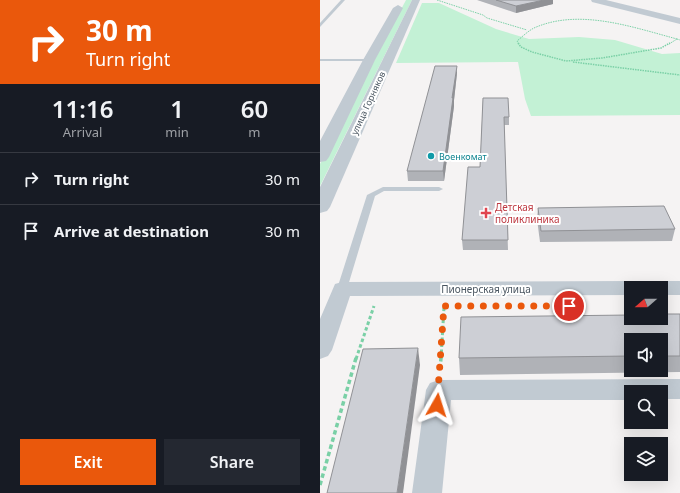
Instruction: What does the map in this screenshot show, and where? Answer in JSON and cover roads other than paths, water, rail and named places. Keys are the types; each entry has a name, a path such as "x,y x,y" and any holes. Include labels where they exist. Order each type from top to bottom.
{"street":[{"name":"улица Горняков","path":"320,157 369,60 402,0"},
{"name":"улица Горняков","path":"320,207 416,0"},
{"path":"595,0 680,21"},
{"name":"Пионерская улица","path":"342,289 624,288"},
{"path":"668,288 680,288"},
{"path":"320,350 342,289"},
{"path":"427,493 439,390 680,389"}],"lane":[{"path":"320,26 343,0"},
{"path":"320,60 369,60"},
{"path":"342,289 371,195 384,189 439,189"}],"place":[{"name":"Военкомат","path":"431,156"},
{"name":"Детская поликлиника","path":"486,213"}]}
